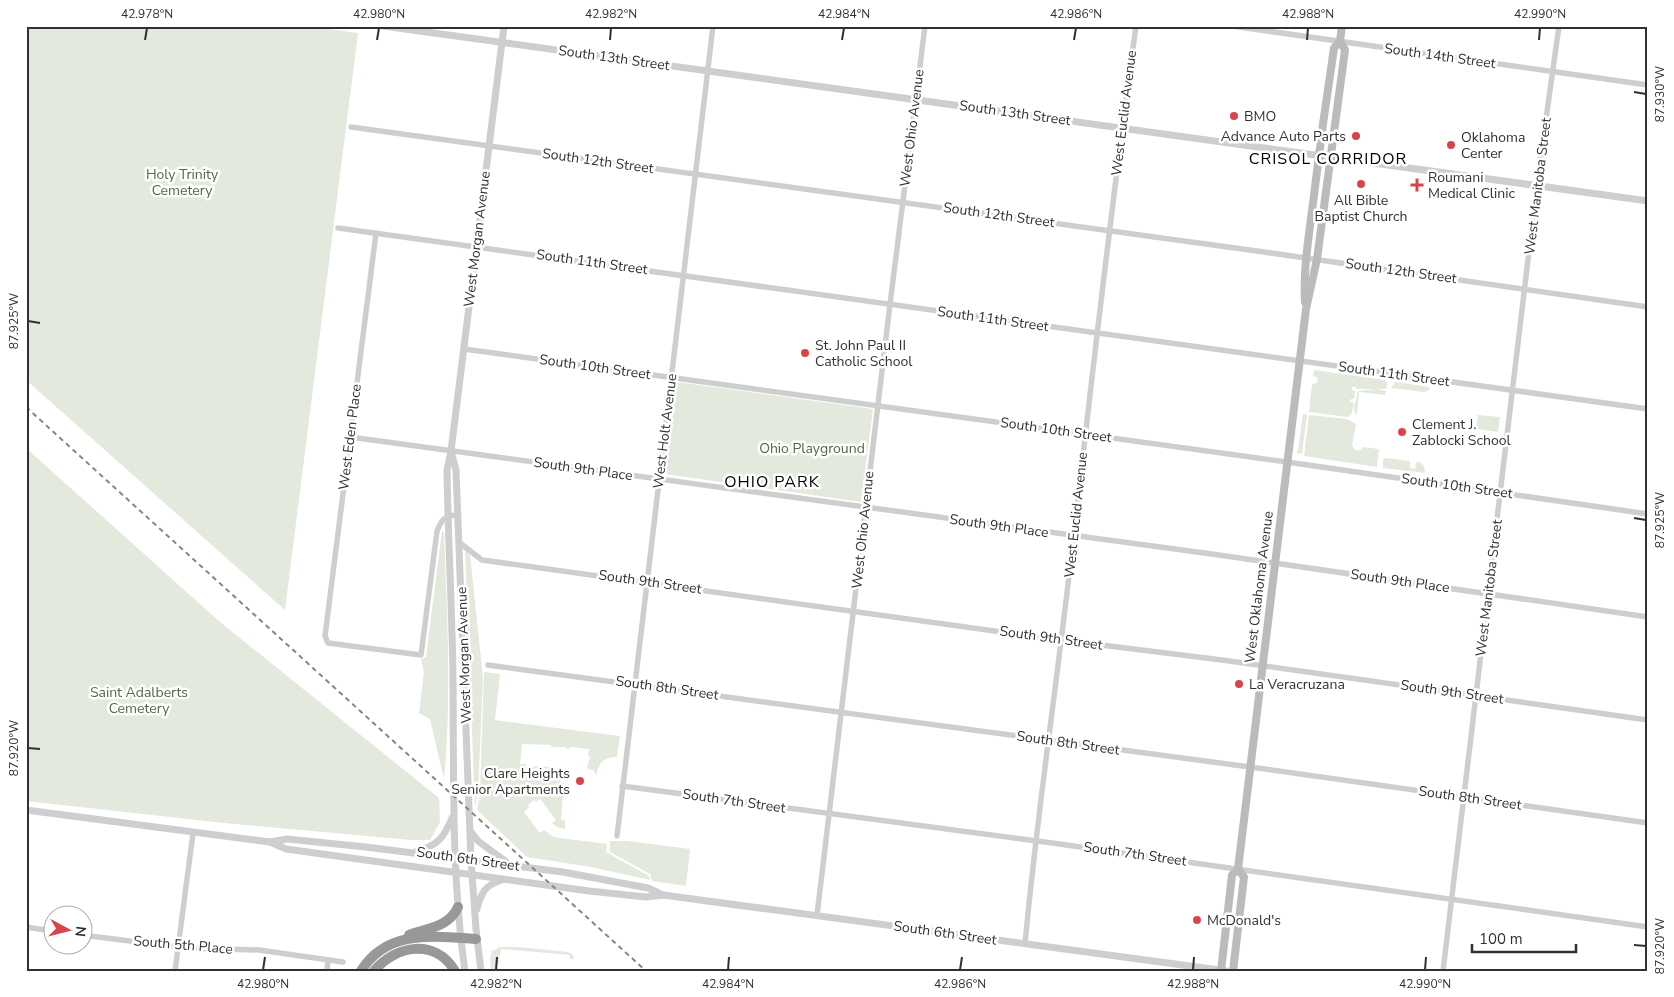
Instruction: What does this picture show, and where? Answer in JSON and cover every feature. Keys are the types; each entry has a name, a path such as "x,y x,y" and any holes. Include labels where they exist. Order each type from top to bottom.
{"highway":[{"path":"361,971 372,956 384,946 447,922 454,916 458,907"},
{"path":"395,942 434,937 476,939"},
{"path":"374,971 382,961 391,955 401,950 415,949 429,950 438,954 455,971"}],"main road":[{"name":"West Oklahoma Avenue","path":"1306,309 1304,288 1319,155 1334,48 1340,41 1342,26"},
{"name":"West Oklahoma Avenue","path":"1223,970 1232,875 1238,869 1306,309 1312,289 1317,259 1345,50 1340,41"},
{"name":"West Oklahoma Avenue","path":"1233,971 1244,877 1238,869"}],"street":[{"name":"South 13th Street","path":"383,26 1648,201"},
{"name":"West Morgan Avenue","path":"455,858 453,674 446,470 451,451 504,26"},
{"name":"West Holt Avenue","path":"617,836 713,26"},
{"name":"West Ohio Avenue","path":"818,915 865,508 925,26"},
{"name":"West Euclid Avenue","path":"1025,944 1074,536 1084,434 1136,26"},
{"name":"South 14th Street","path":"1232,26 1648,85"},
{"name":"West Manitoba Street","path":"1443,971 1537,185 1559,26"},
{"name":"South 12th Street","path":"351,127 1109,230 1648,307"},
{"name":"South 11th Street","path":"338,228 1648,409"},
{"name":"West Eden Place","path":"376,233 325,636 326,641 330,644 420,655 437,531 441,520 448,515"},
{"name":"South 10th Street","path":"464,349 1287,462 1648,514"},
{"name":"South 9th Place","path":"350,437 1227,556 1648,617"},
{"name":"West Morgan Avenue","path":"451,451 456,470 460,543 471,860"},
{"path":"448,515 458,515"},
{"name":"South 9th Street","path":"460,543 482,560 1061,640 1262,665 1648,720"},
{"name":"South 8th Street","path":"488,665 635,683 1648,823"},
{"name":"South 7th Street","path":"622,786 1036,840 1648,927"},
{"name":"South 6th Street","path":"26,810 270,842 287,839 413,852 563,872 648,888 663,895"},
{"path":"413,852 429,848 438,842 445,834 454,815"},
{"path":"470,831 478,842 510,865"},
{"path":"175,971 193,833"},
{"name":"South 6th Street","path":"270,842 286,850 646,897 663,895 1223,970"},
{"path":"455,858 465,971"},
{"path":"471,860 476,939 481,971"},
{"path":"475,917 482,892 492,883 507,879"},
{"path":"26,928 42,930"},
{"name":"South 5th Place","path":"92,936 206,950 259,950 343,962"},
{"path":"327,971 328,960"}],"green space":[{"name":"Holy Trinity Cemetery","path":"26,26 308,26 358,33 285,610 26,380"},
{"path":"1314,370 1385,380 1387,384 1386,389 1356,389 1356,387 1352,387 1352,390 1355,391 1354,399 1351,399 1350,402 1354,403 1352,413 1348,417 1309,412 1312,384 1317,383 1318,379 1313,376"},
{"name":"Ohio Playground","path":"677,382 873,409 861,502 665,474"},
{"path":"1395,382 1430,387 1430,389 1425,392 1391,388"},
{"path":"1376,389 1386,391 1385,395 1359,392 1357,414 1355,414 1354,408 1358,391"},
{"path":"1303,414 1307,415 1302,454 1296,453"},
{"path":"1309,415 1347,419 1356,424 1352,446 1355,450 1361,450 1363,447 1379,449 1377,467 1304,456"},
{"path":"1478,415 1500,417 1498,432 1476,429"},
{"name":"Saint Adalberts Cemetery","path":"26,448 220,622 439,798 440,822 430,840 411,840 224,823 26,801"},
{"path":"1383,459 1410,461 1410,468 1415,469 1416,462 1420,462 1424,466 1425,473 1383,468"},
{"path":"442,531 444,532 448,656 448,717 444,779 430,719 419,713 424,672 421,659 426,657"},
{"path":"465,550 470,554 483,678 478,791 475,809"},
{"path":"484,672 500,674 495,720 620,736 617,757 608,758 602,762 596,776 594,771 587,768 590,757 588,756 589,749 570,747 567,749 566,747 551,747 551,745 522,744 520,764 526,764 526,767 552,767 552,769 561,770 560,782 564,783 561,820 565,820 565,829 557,827 552,823 556,820 540,799 536,802 534,800 524,812 540,833 544,830 554,837 607,844 606,852 649,876 650,880 591,867 527,857 477,810 480,794"},
{"path":"610,841 627,841 690,849 686,886 652,881 650,874 610,852"},
{"path":"500,947 568,952 573,955 574,959 570,959 570,955 501,949 497,971 491,971 490,958 492,953 490,952"}],"railway":[{"path":"26,407 646,971"}],"place":[{"name":"BMO","path":"1234,116"},
{"name":"Advance Auto Parts","path":"1356,136"},
{"name":"Oklahoma Center","path":"1451,145"},
{"name":"All Bible Baptist Church","path":"1361,184"},
{"name":"Roumani Medical Clinic","path":"1417,185"},
{"name":"St. John Paul II Catholic School","path":"805,353"},
{"name":"Clement J. Zablocki School","path":"1402,432"},
{"name":"La Veracruzana","path":"1239,684"},
{"name":"Clare Heights Senior Apartments","path":"580,781"},
{"name":"McDonald's","path":"1197,920"}],"district":[{"name":"CRISOL CORRIDOR","path":"1328,159"},
{"name":"OHIO PARK","path":"772,482"}]}
